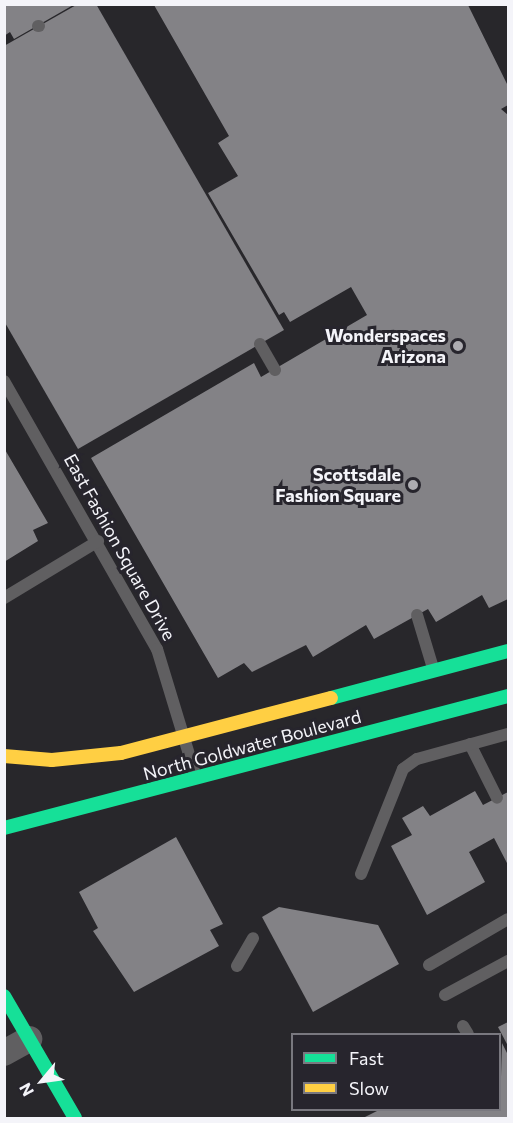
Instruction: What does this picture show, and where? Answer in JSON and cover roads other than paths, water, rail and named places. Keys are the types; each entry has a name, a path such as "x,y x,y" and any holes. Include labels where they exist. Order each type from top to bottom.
{"main road":[{"name":"North Goldwater Boulevard","path":"4,756 87,758 183,739 508,651"},
{"name":"North Goldwater Boulevard","path":"4,828 508,696"},
{"path":"4,996 75,1119"}],"street":[{"path":"4,1053 29,1039"}],"lane":[{"path":"260,344 275,370"},
{"name":"East Fashion Square Drive","path":"4,381 98,542 170,677 183,739 197,777"},
{"path":"4,598 98,542"},
{"path":"417,615 434,671"},
{"path":"361,874 403,769 417,759 508,734"},
{"path":"470,744 497,798"},
{"path":"429,965 508,922"},
{"path":"237,966 253,938"},
{"path":"445,995 508,961"}],"place":[{"name":"Wonderspaces Arizona","path":"458,346"},
{"name":"Scottsdale Fashion Square","path":"413,485"}]}
